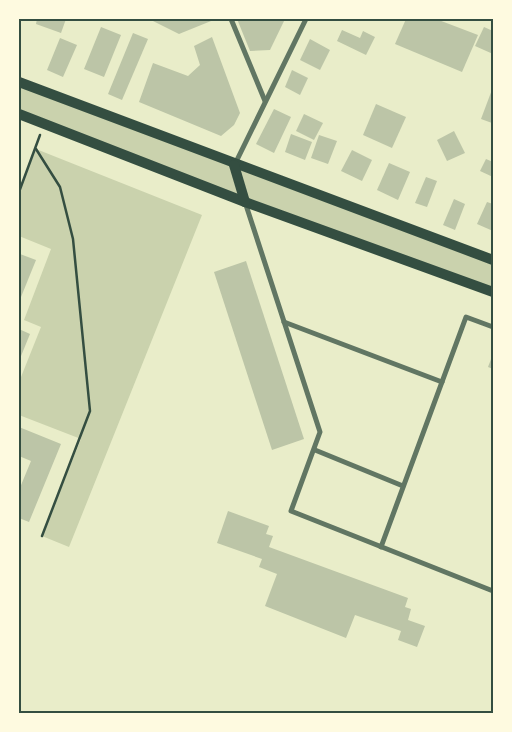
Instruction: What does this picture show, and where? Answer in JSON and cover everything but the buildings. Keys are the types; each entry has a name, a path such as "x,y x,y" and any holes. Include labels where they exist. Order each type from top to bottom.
{"main road":[{"path":"19,82 234,165 493,260"},
{"path":"19,114 245,202 493,292"},
{"path":"234,165 245,202"}],"street":[{"path":"230,19 265,101"},
{"path":"234,165 306,19"},
{"path":"245,202 320,432 315,450 291,511 493,591"},
{"path":"381,546 466,317 493,327"},
{"path":"284,322 442,382"},
{"path":"315,450 403,486"}],"path":[{"path":"19,192 44,124"},
{"path":"36,149 60,187 73,239 90,411 42,536"}],"green space":[{"path":"19,82 493,260 493,292 19,114"},
{"path":"36,149 202,215 69,547 42,536 81,439 19,415 19,382 41,327 24,320 51,249 19,236 19,192"}]}
